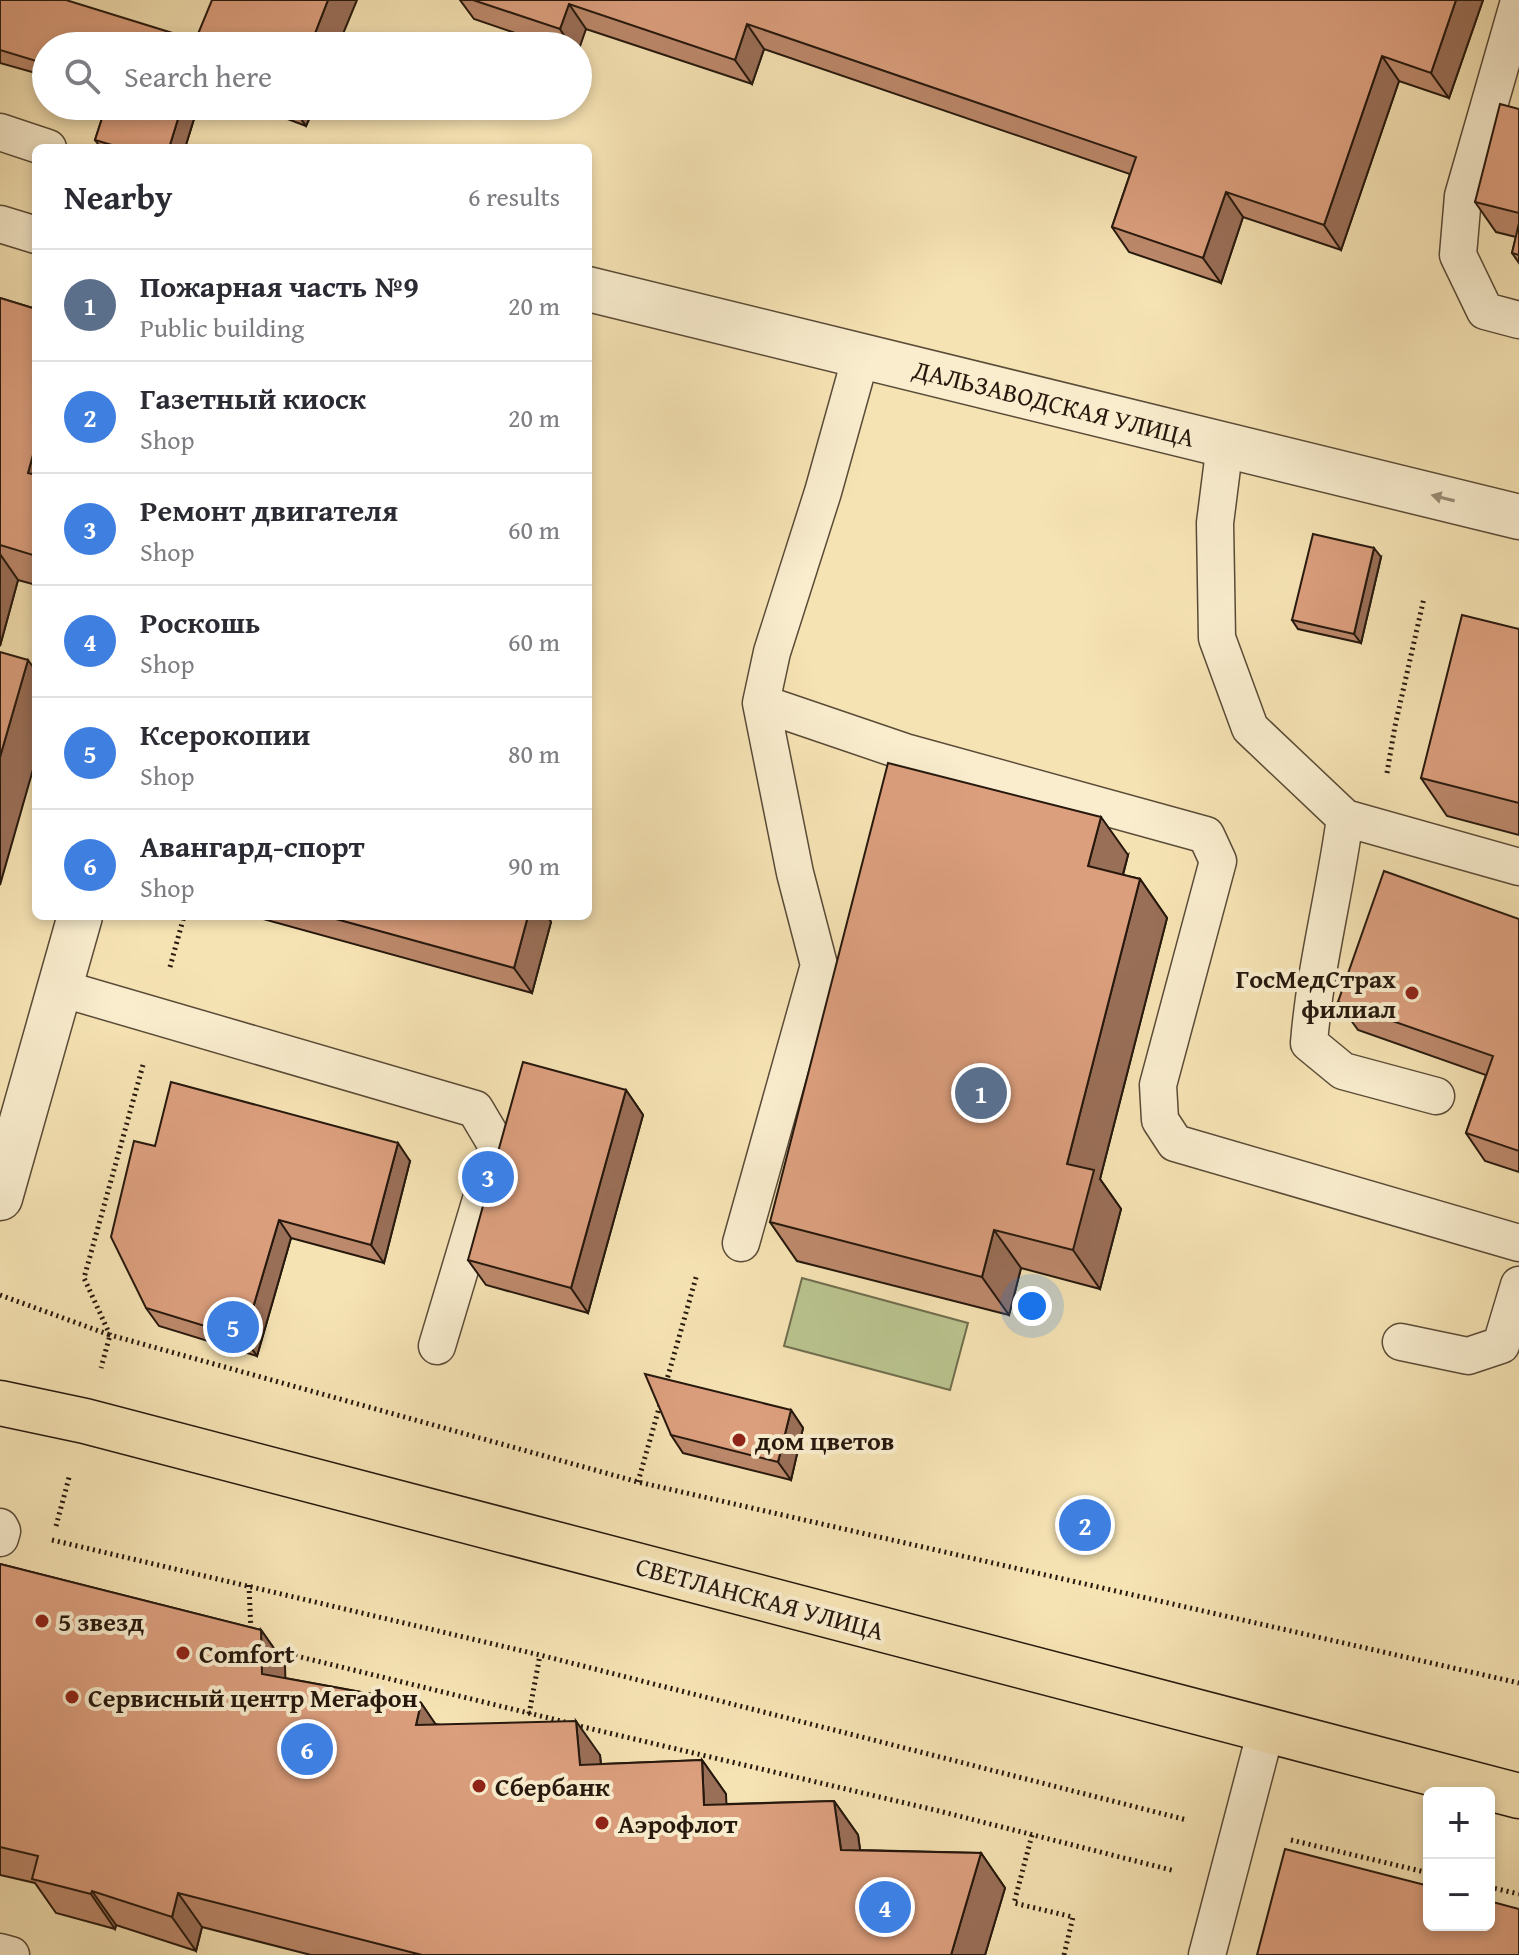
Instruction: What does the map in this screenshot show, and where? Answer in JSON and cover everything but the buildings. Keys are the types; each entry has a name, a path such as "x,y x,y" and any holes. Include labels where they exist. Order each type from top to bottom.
{"main road":[{"name":"СВЕТЛАНСКАЯ УЛИЦА","path":"0,1403 85,1421 1519,1796"}],"street":[{"name":"ДАЛЬЗАВОДСКАЯ УЛИЦА","path":"592,290 1519,517"},
{"path":"3,1178 79,920"}],"lane":[{"path":"1519,1 1463,196 1458,255 1485,311 1519,320"},
{"path":"0,132 36,144"},
{"path":"0,224 32,234"},
{"path":"741,1243 819,965 795,873 761,703 772,652 823,492 861,356"},
{"path":"1225,444 1215,523 1217,638 1250,728 1345,818 1519,867"},
{"path":"761,703 901,766 1206,835 1218,861 1158,1085 1160,1120 1175,1143 1519,1243"},
{"path":"1345,818 1337,880 1313,997 1309,1043 1343,1071 1436,1096"},
{"path":"60,988 475,1109 497,1146 437,1346"},
{"path":"1401,1342 1468,1356 1501,1345 1519,1285"},
{"path":"1207,1955 1266,1730"},
{"path":"0,1952 11,1955"}],"path":[{"path":"1395,726 1424,598"},
{"path":"183,920 84,1278 110,1335 638,1482 1519,1683"},
{"path":"638,1482 694,1284"},
{"path":"1,1532 249,1585 540,1655 1239,1833 1267,1834 1423,1872"},
{"path":"249,1585 252,1645"},
{"path":"267,1649 1226,1884"},
{"path":"529,1714 540,1655"},
{"path":"1032,1835 1014,1903 1073,1917 1064,1955"},
{"path":"1495,1888 1519,1894"}],"green space":[{"path":"802,1278 968,1323 950,1390 784,1346"}],"place":[{"name":"ГосМедСтрах филиал","path":"1412,993"},
{"name":"Пожарная часть №9","path":"981,1093"},
{"name":"Ремонт двигателя","path":"488,1177"},
{"name":"Ксерокопии","path":"233,1327"},
{"name":"дом цветов","path":"739,1440"},
{"name":"Газетный киоск","path":"1085,1525"},
{"name":"5 звезд","path":"42,1621"},
{"name":"Comfort","path":"183,1653"},
{"name":"Сервисный центр Мегафон","path":"72,1697"},
{"name":"Авангард-спорт","path":"307,1749"},
{"name":"Сбербанк","path":"479,1786"},
{"name":"Аэрофлот","path":"602,1823"},
{"name":"Роскошь","path":"885,1907"}]}
